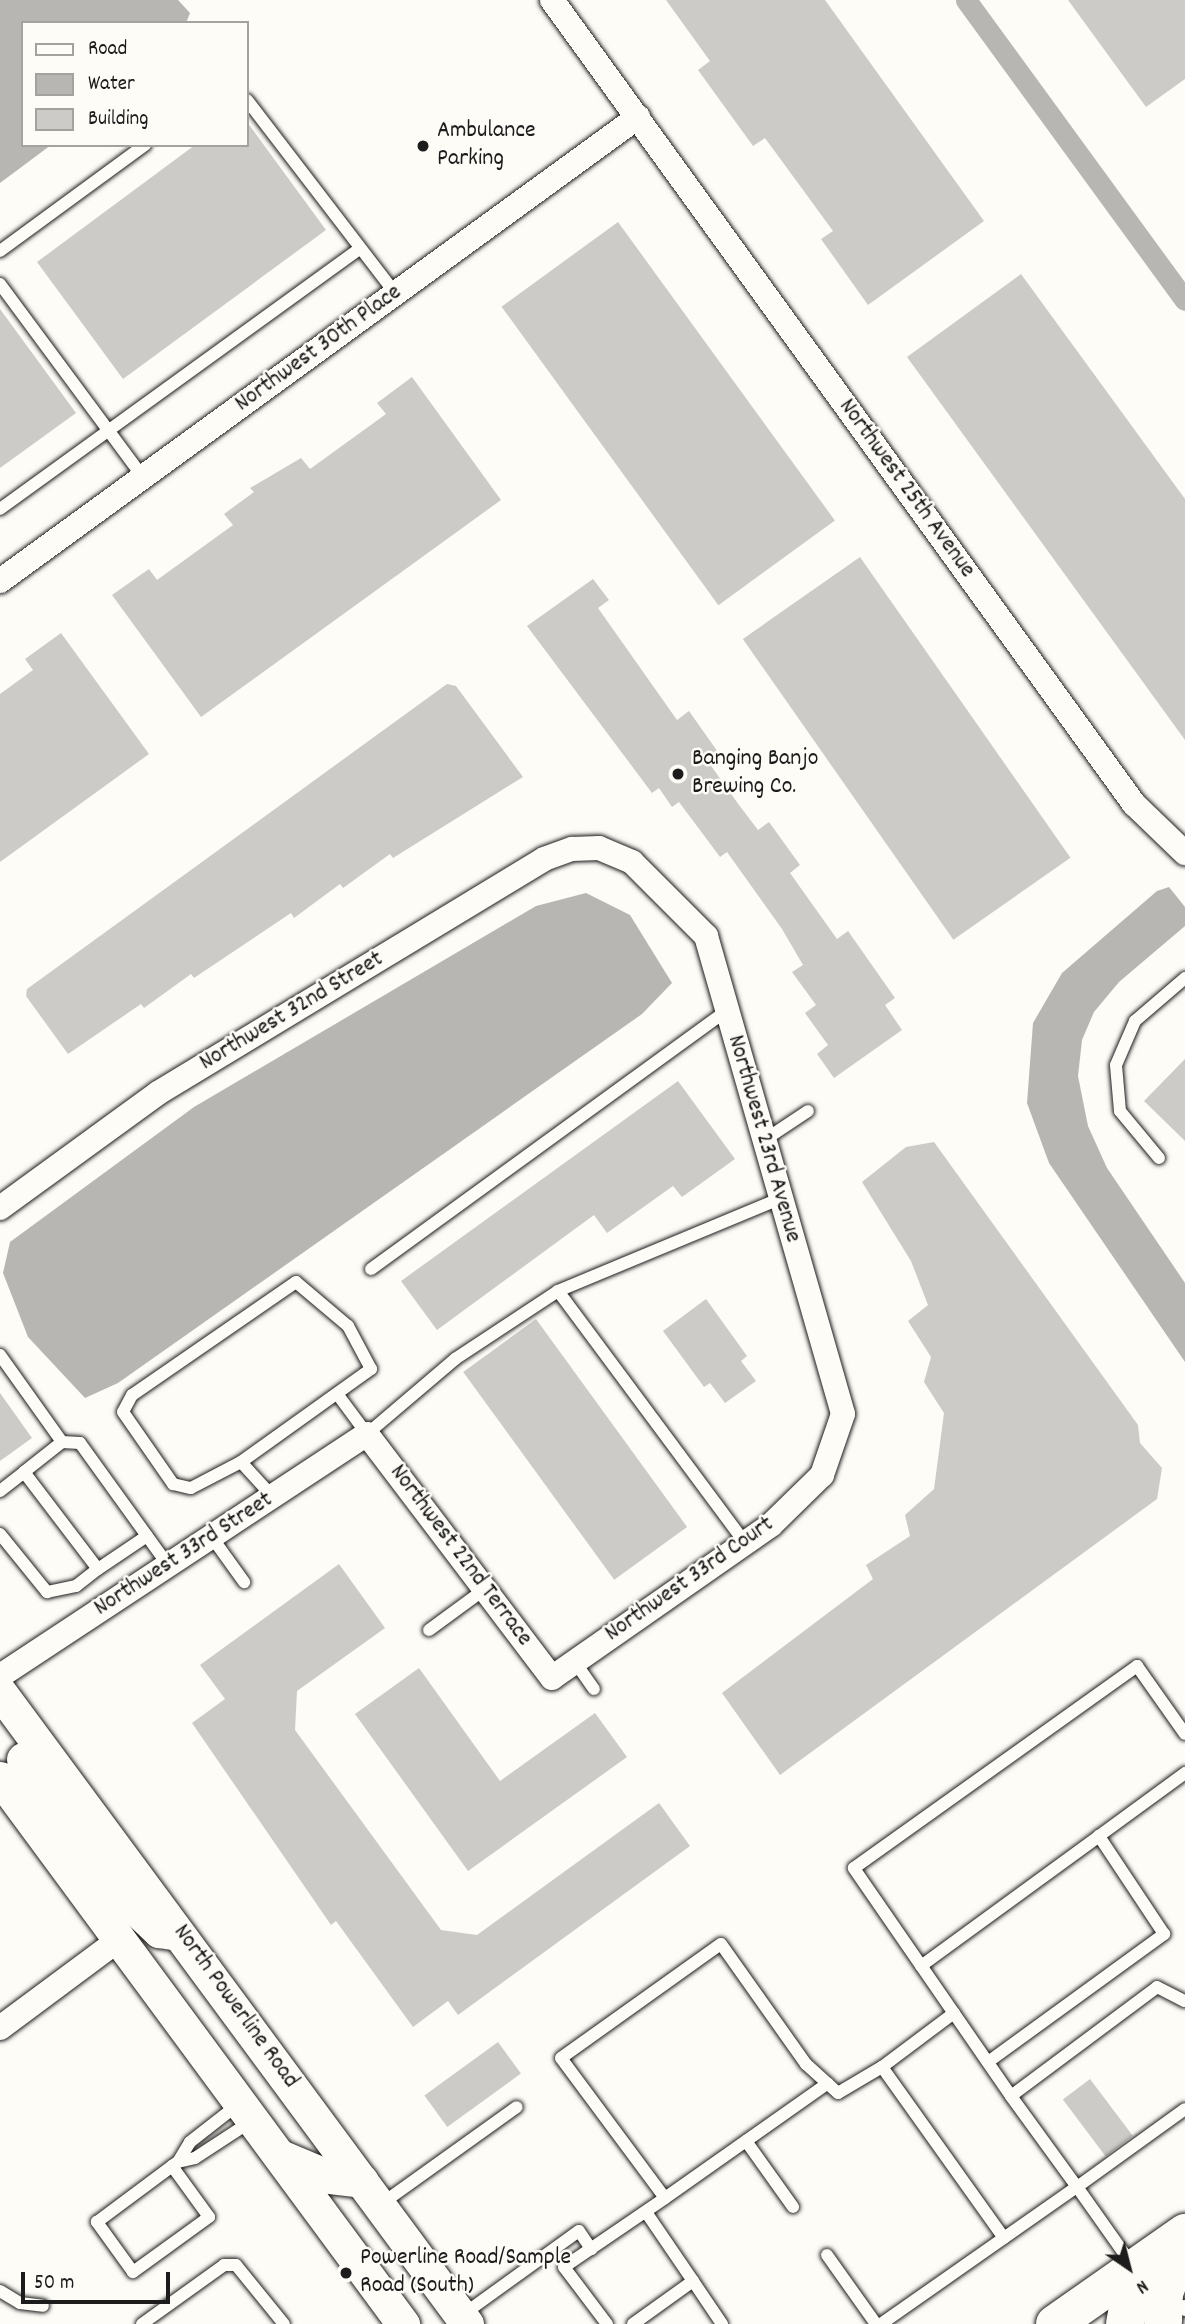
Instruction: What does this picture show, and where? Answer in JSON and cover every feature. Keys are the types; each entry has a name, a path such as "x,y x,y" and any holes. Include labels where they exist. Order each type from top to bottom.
{"main road":[{"name":"North Powerline Road","path":"0,1692 182,1934 464,2320"},
{"path":"0,1728 125,1899 159,1931 182,1934"},
{"path":"5,1794 120,1939 403,2324"},
{"path":"280,2156 371,2193"},
{"path":"1055,2324 1185,2236"},
{"path":"1173,2315 1164,2293 1185,2236"},
{"path":"1125,2324 1134,2298 1135,2268"}],"street":[{"name":"Northwest 25th Avenue","path":"552,0 1134,804 1185,853"},
{"name":"Northwest 30th Place","path":"0,581 638,117"},
{"name":"Northwest 23rd Avenue","path":"599,848 632,862 706,936 779,1199 843,1414 822,1475"},
{"name":"Northwest 32nd Street","path":"0,1208 158,1093 544,859 572,849 599,848"},
{"name":"Northwest 33rd Street","path":"0,1676 367,1433"},
{"name":"Northwest 22nd Terrace","path":"367,1433 552,1678"},
{"name":"Northwest 33rd Court","path":"552,1678 745,1543 822,1475"},
{"path":"0,2028 120,1939"}],"lane":[{"path":"248,101 358,250 395,293"},
{"path":"0,251 142,147"},
{"path":"0,509 358,250"},
{"path":"0,284 143,477"},
{"path":"1159,1158 1120,1111 1116,1065 1135,1021 1185,978"},
{"path":"371,1269 727,1010"},
{"path":"763,1141 807,1111"},
{"path":"338,1395 367,1433 455,1359 558,1292 779,1199"},
{"path":"296,1282 348,1326 371,1369 241,1462 191,1488 173,1484 124,1412 132,1395 296,1282"},
{"path":"558,1292 745,1543"},
{"path":"0,1355 62,1442"},
{"path":"0,1491 62,1442 80,1443 167,1565"},
{"path":"241,1462 272,1496"},
{"path":"24,1472 98,1569"},
{"path":"0,1534 47,1592 76,1586 147,1536"},
{"path":"211,1536 244,1582"},
{"path":"429,1630 485,1589"},
{"path":"575,1662 594,1689"},
{"path":"1135,2268 1011,2096 854,1868 1137,1666 1185,1734"},
{"path":"921,1966 1185,1773"},
{"path":"988,2062 1164,1934 1100,1836"},
{"path":"665,2198 561,2058 721,1944 806,2064 838,2093 882,2067 954,2013"},
{"path":"1011,2096 1157,1987 1185,2001"},
{"path":"882,2067 1004,2238"},
{"path":"607,2324 564,2267 828,2083"},
{"path":"371,2193 517,2107"},
{"path":"827,2255 878,2324 1185,2109"},
{"path":"175,2164 190,2142 246,2111"},
{"path":"175,2164 209,2217 133,2272 97,2221 175,2164 195,2158 246,2111"},
{"path":"746,2141 793,2207"},
{"path":"646,2212 722,2324"},
{"path":"464,2320 579,2231 591,2249"},
{"path":"142,2324 223,2266 236,2265 284,2324"},
{"path":"634,2324 693,2281"},
{"path":"0,2291 20,2303 43,2306"}],"water":[{"path":"0,0 178,0 190,13 187,21 21,21 21,147 48,147 0,183"},
{"path":"1169,887 1185,907 1185,926 1119,982 1094,1012 1082,1040 1078,1076 1088,1126 1107,1168 1185,1283 1185,1362 1049,1163 1027,1103 1033,1023 1062,973 1157,891"},
{"path":"586,893 630,915 672,983 642,1014 118,1383 85,1398 28,1337 3,1273 10,1242 194,1107 536,906"}],"building":[{"path":"666,0 825,0 984,221 868,305 821,239 833,231 765,138 753,146 698,70 710,61"},
{"path":"1068,0 1185,0 1185,79 1146,107"},
{"path":"248,123 326,230 123,379 37,262 192,147 248,147"},
{"path":"618,222 835,521 718,605 502,307"},
{"path":"1021,274 1185,499 1185,740 907,357"},
{"path":"0,309 76,413 0,468"},
{"path":"412,377 501,500 201,717 112,595 149,569 157,580 233,525 224,514 254,492 250,488 301,458 310,469 386,414 377,403"},
{"path":"860,557 1071,858 953,940 743,639"},
{"path":"593,579 609,600 598,608 677,720 689,711 720,755 709,763 739,805 758,830 769,822 800,865 790,873 837,939 848,931 895,998 885,1005 902,1030 834,1078 817,1054 828,1045 805,1013 816,1005 792,972 803,965 782,929 727,852 720,857 679,802 672,807 659,788 652,793 527,626"},
{"path":"61,633 149,754 0,862 0,694 33,670 25,659"},
{"path":"447,684 456,686 523,777 393,858 390,854 343,888 340,884 294,918 291,913 194,978 191,974 144,1008 141,1004 68,1054 26,996 27,989"},
{"path":"1185,1059 1185,1141 1144,1101"},
{"path":"678,1081 735,1159 682,1197 673,1186 607,1233 594,1215 437,1330 401,1281"},
{"path":"934,1142 1138,1425 1140,1443 1162,1468 1157,1499 780,1775 722,1693 873,1579 866,1565 910,1536 905,1515 934,1489 944,1413 924,1382 931,1357 908,1321 928,1305 911,1261 862,1182 906,1147"},
{"path":"706,1299 747,1356 741,1361 756,1381 725,1403 710,1383 704,1387 663,1331"},
{"path":"536,1319 687,1527 614,1580 463,1372"},
{"path":"0,1393 32,1438 0,1461"},
{"path":"339,1564 385,1628 297,1691 295,1730 441,1930 477,1935 659,1803 690,1846 458,2015 448,2001 413,2027 336,1921 331,1925 192,1723 225,1699 200,1665"},
{"path":"419,1668 500,1781 595,1713 627,1757 468,1871 355,1714"},
{"path":"498,2042 521,2074 447,2127 424,2095"},
{"path":"1090,2079 1133,2136 1106,2156 1063,2099"}],"waterway":[{"path":"966,0 1185,300"}],"place":[{"name":"Ambulance Parking","path":"423,146"},
{"name":"Banging Banjo Brewing Co.","path":"678,774"},
{"name":"Powerline Road/Sample Road (South)","path":"346,2273"}]}
